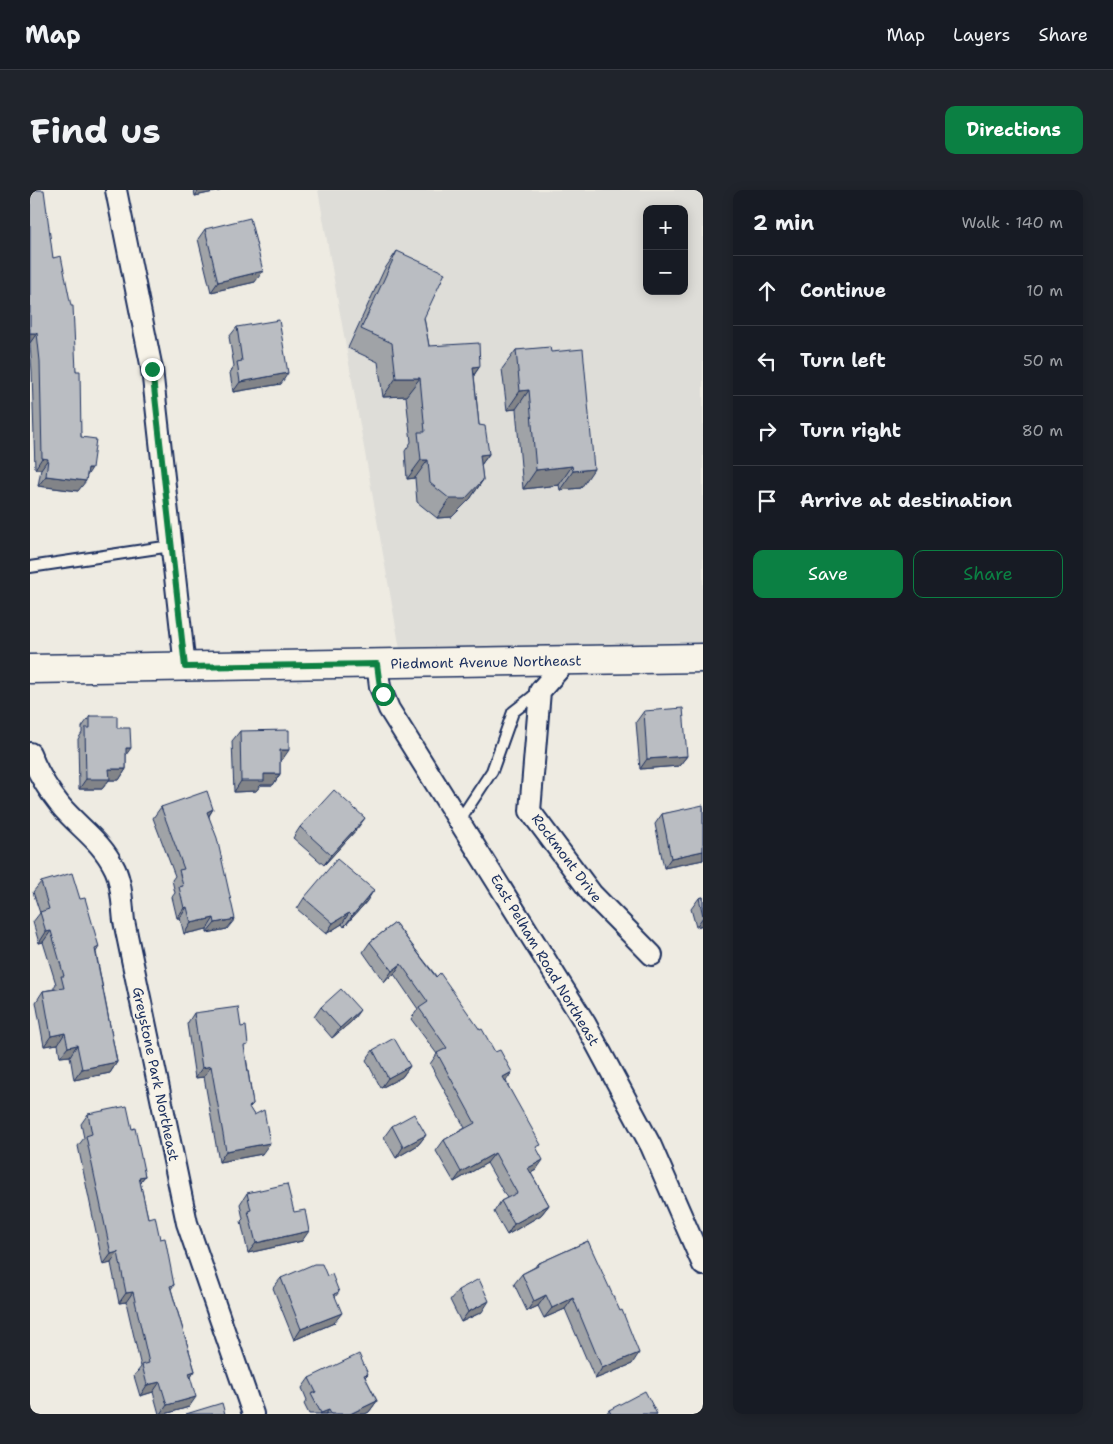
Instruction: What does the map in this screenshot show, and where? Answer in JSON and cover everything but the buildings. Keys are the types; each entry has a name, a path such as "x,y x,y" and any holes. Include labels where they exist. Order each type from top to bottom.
{"main road":[{"name":"Piedmont Avenue Northeast","path":"30,669 703,658"}],"street":[{"path":"116,190 152,369 185,667"},
{"path":"540,691 567,660"},
{"name":"East Pelham Road Northeast","path":"377,664 380,687 389,710 586,1022 651,1146 703,1265"},
{"name":"Rockmont Drive","path":"540,691 530,811 592,894 652,955"},
{"name":"Greystone Park Northeast","path":"30,753 37,770 61,806 97,840 116,869 122,895 124,921 187,1223 253,1414"}],"lane":[{"path":"30,567 172,546"},
{"path":"459,821 492,771 513,712 540,691"}],"shaded area":[{"path":"318,190 703,190 703,663 403,666"}],"route":[{"path":"152,369 185,667 377,664 380,687 383,694"}]}
